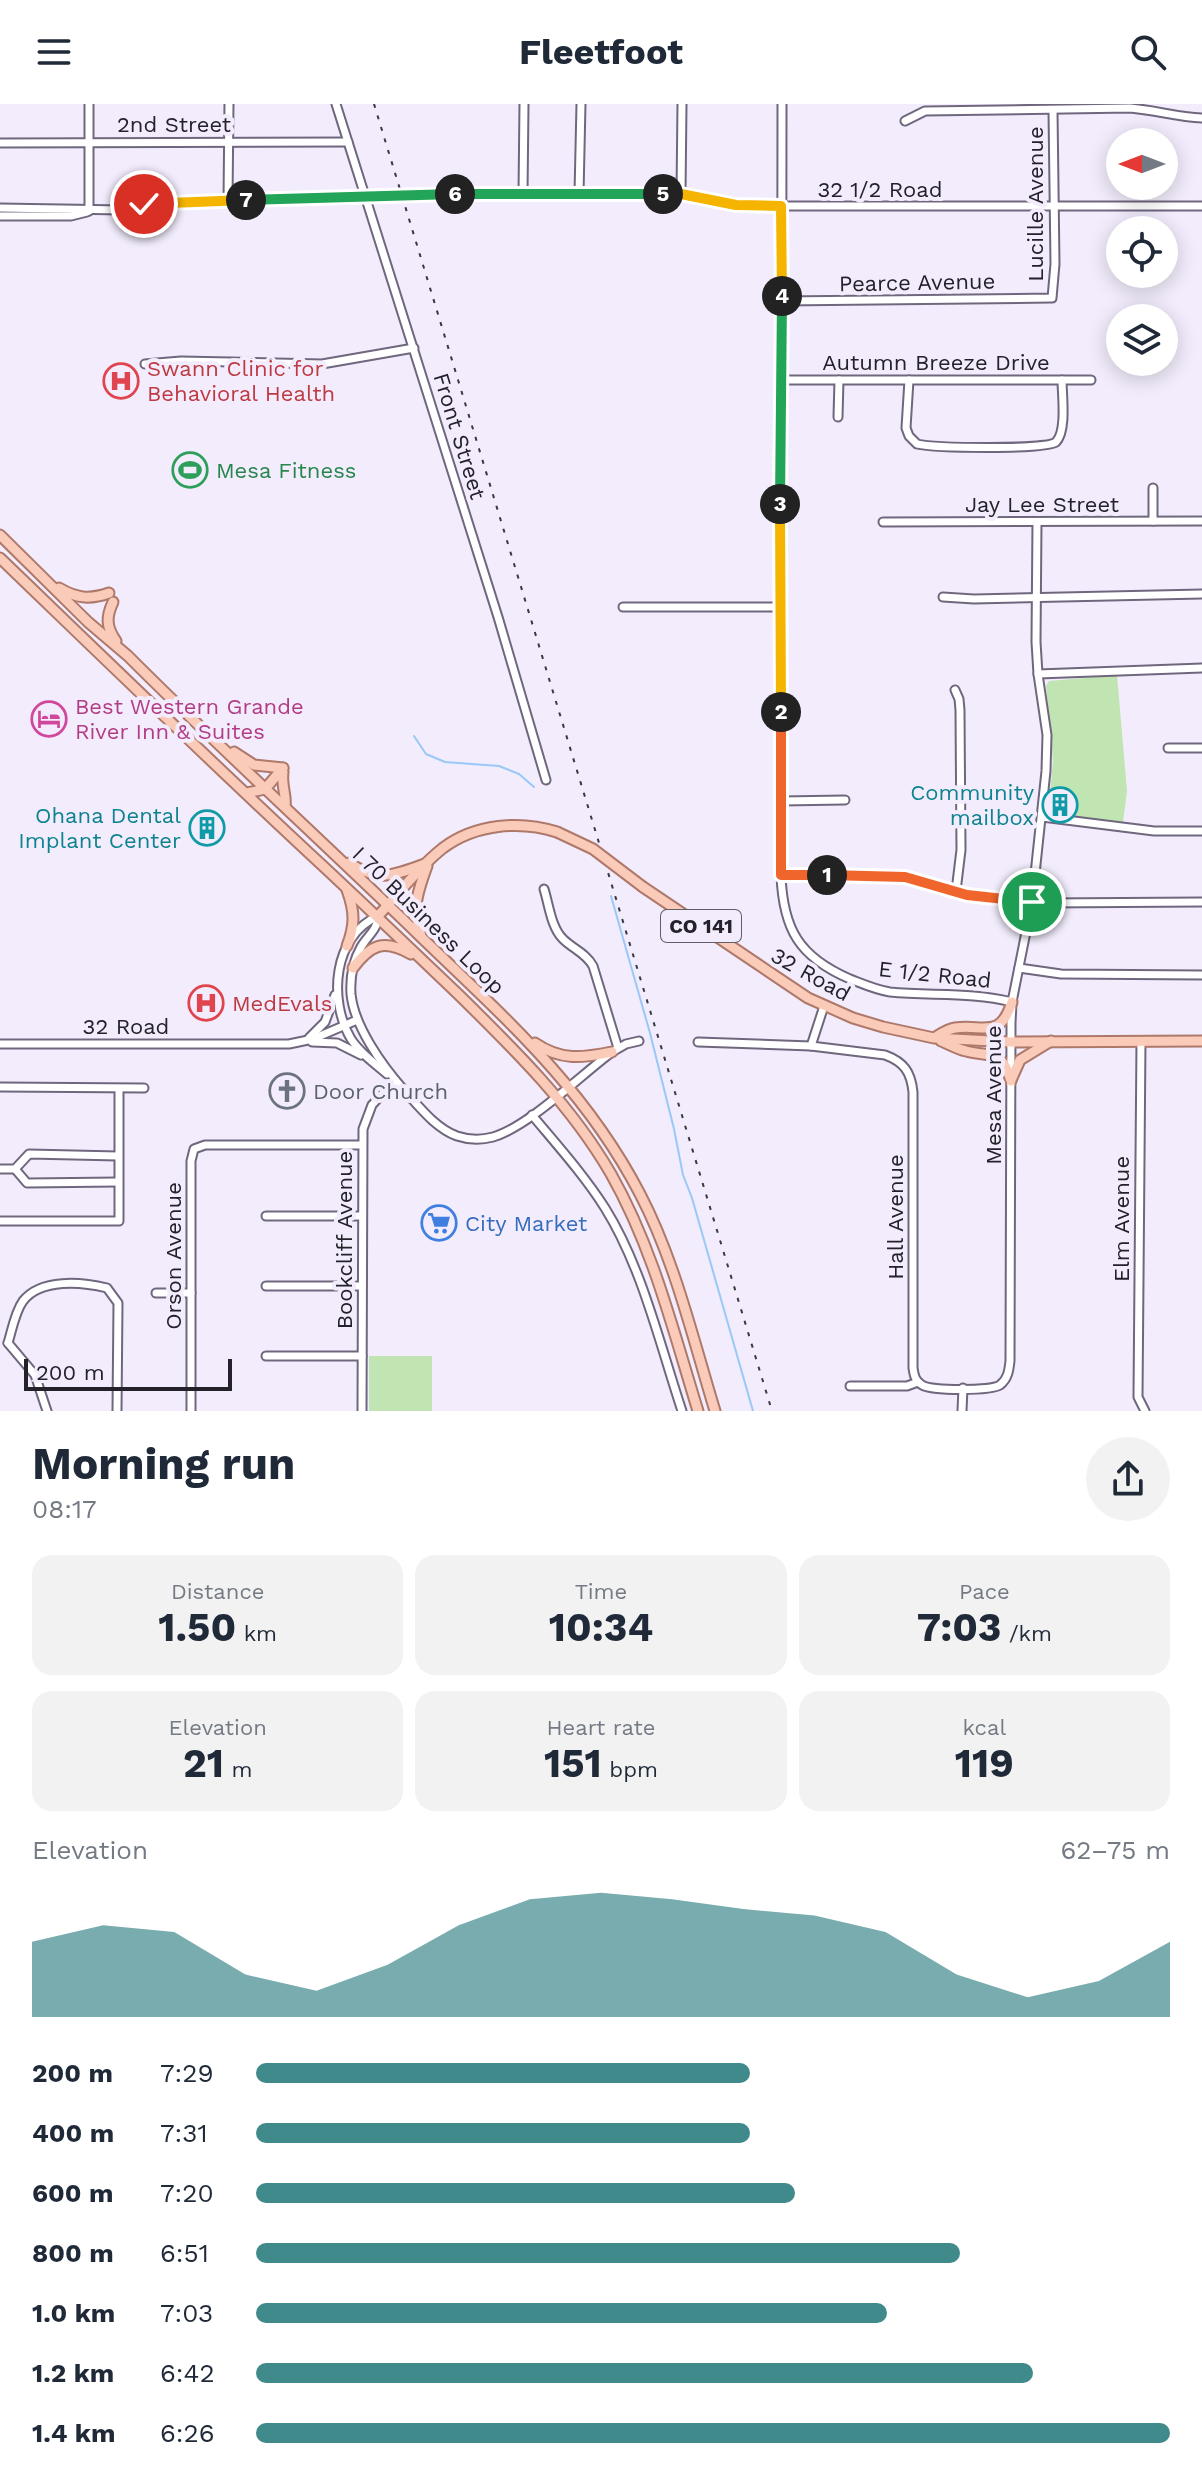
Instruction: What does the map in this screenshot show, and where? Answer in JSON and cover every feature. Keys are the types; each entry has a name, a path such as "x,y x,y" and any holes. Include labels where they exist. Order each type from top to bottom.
{"main road":[{"name":"I 70 Business Loop","path":"0,535 421,936 518,1030 570,1086 620,1158 653,1220 715,1411"},
{"name":"I 70 Business Loop","path":"0,560 378,916 499,1033 557,1096 611,1173 641,1234 663,1294 698,1411"},
{"path":"41,576 78,597 111,598 108,629 128,656"},
{"path":"196,723 247,762 283,768"},
{"path":"247,793 265,789 283,768"},
{"path":"283,768 281,786 285,806"},
{"name":"32 Road","path":"378,916 445,846 491,828 529,825 557,832 593,849 767,973 824,1006 883,1027 934,1038 1011,1042 1202,1041"},
{"path":"330,850 365,872 379,876 392,876 428,862"},
{"path":"421,936 415,909 428,862"},
{"path":"345,887 355,915 347,946"},
{"path":"353,968 368,951 385,945 402,949 429,966"},
{"path":"934,1038 953,1028 999,1026 1012,1002"},
{"path":"518,1030 540,1046 563,1057 579,1058 615,1050"},
{"path":"934,1038 966,1051 997,1056 1005,1064 1011,1081"},
{"path":"1011,1081 1020,1060 1051,1041"}],"street":[{"path":"89,104 89,211"},
{"path":"228,201 229,104"},
{"name":"Front Street","path":"336,104 498,617 546,780"},
{"path":"523,194 524,104"},
{"path":"579,194 581,104"},
{"path":"681,194 682,104"},
{"name":"E 1/2 Road","path":"782,104 783,905 790,929 806,952 828,968 865,985 884,991 979,995 1012,1002"},
{"path":"905,121 925,111 1130,108 1202,118"},
{"name":"Lucille Avenue","path":"1052,298 1055,264 1053,111"},
{"name":"2nd Street","path":"0,143 348,142"},
{"name":"32 1/2 Road","path":"89,211 124,210 155,203 447,194 681,194 736,205 781,206 1202,206"},
{"path":"0,208 89,211"},
{"path":"0,216 71,216 89,211"},
{"name":"Pearce Avenue","path":"782,301 1052,298"},
{"path":"145,364 181,361 322,364 414,348"},
{"name":"Autumn Breeze Drive","path":"782,380 1091,380"},
{"path":"838,417 839,380"},
{"path":"909,380 906,428 917,444 1003,447 1048,446 1056,442 1062,427 1062,380"},
{"path":"1153,488 1153,521"},
{"name":"Jay Lee Street","path":"883,522 1202,521"},
{"name":"Mesa Avenue","path":"963,1388 992,1388 1003,1383 1010,1361 1012,1002 1032,902 1047,735 1038,674 1037,522"},
{"path":"943,597 1202,594"},
{"path":"623,607 781,607"},
{"path":"1038,674 1202,668"},
{"path":"955,690 960,710 961,835 956,891"},
{"path":"1168,748 1202,748"},
{"path":"781,801 845,800"},
{"path":"1042,817 1154,831 1202,831"},
{"path":"781,875 889,875 967,895 1032,902 1202,902"},
{"path":"544,889 558,932 590,959 615,1050"},
{"name":"32 Road","path":"395,1080 368,1042 357,1020 351,994 353,968 363,944 378,923 378,916 364,924 347,946 340,965 339,1006 345,1026 356,1046 370,1060 395,1080 434,1121 457,1136 480,1139 497,1136 532,1115 615,1050 639,1041"},
{"path":"1019,968 1061,974 1202,975"},
{"path":"306,1041 325,1022 338,985"},
{"path":"698,1042 811,1046 824,1006"},
{"name":"32 Road","path":"0,1044 280,1044 306,1041 357,1020"},
{"path":"306,1041 337,1043 370,1060"},
{"name":"Elm Avenue","path":"1141,1041 1138,1397 1145,1411"},
{"name":"Hall Avenue","path":"811,1046 885,1055 897,1059 911,1076 913,1368 918,1382"},
{"name":"Bookcliff Avenue","path":"362,1411 362,1145 369,1110 395,1080"},
{"path":"0,1087 144,1088"},
{"path":"0,1221 119,1221 119,1089"},
{"path":"532,1115 612,1220 641,1287 682,1411"},
{"name":"Orson Avenue","path":"191,1411 191,1161 194,1149 205,1145 362,1145"},
{"path":"0,1169 15,1169 29,1154 118,1156"},
{"path":"15,1169 27,1183 118,1182"},
{"path":"266,1216 362,1216"},
{"path":"47,1411 35,1375 4,1342 23,1301 34,1292 55,1284 89,1284 107,1288 116,1297 119,1312 117,1411"},
{"path":"266,1286 362,1286"},
{"path":"156,1293 191,1293"},
{"path":"266,1356 362,1356"},
{"path":"850,1386 907,1386 918,1382 931,1388 963,1388 962,1411"}],"green space":[{"path":"1117,675 1127,791 1123,822 1048,815 1053,761 1046,686 1049,681"},
{"path":"369,1356 432,1356 432,1411 369,1411"}],"waterway":[{"path":"414,736 426,754 445,762 499,766 519,774 534,787"},
{"path":"611,896 650,1033 683,1175 753,1411"}],"railway":[{"path":"374,104 772,1411"}],"place":[{"name":"Swann Clinic for Behavioral Health","path":"121,381"},
{"name":"Mesa Fitness","path":"190,470"},
{"name":"Best Western Grande River Inn & Suites","path":"49,719"},
{"name":"Community mailbox","path":"1060,805"},
{"name":"Ohana Dental Implant Center","path":"207,828"},
{"name":"MedEvals","path":"206,1003"},
{"name":"Door Church","path":"287,1091"},
{"name":"City Market","path":"439,1223"}],"route":[{"path":"144,204 447,194 681,194 736,205 781,206 781,875 889,875 967,895 1032,902"}]}
